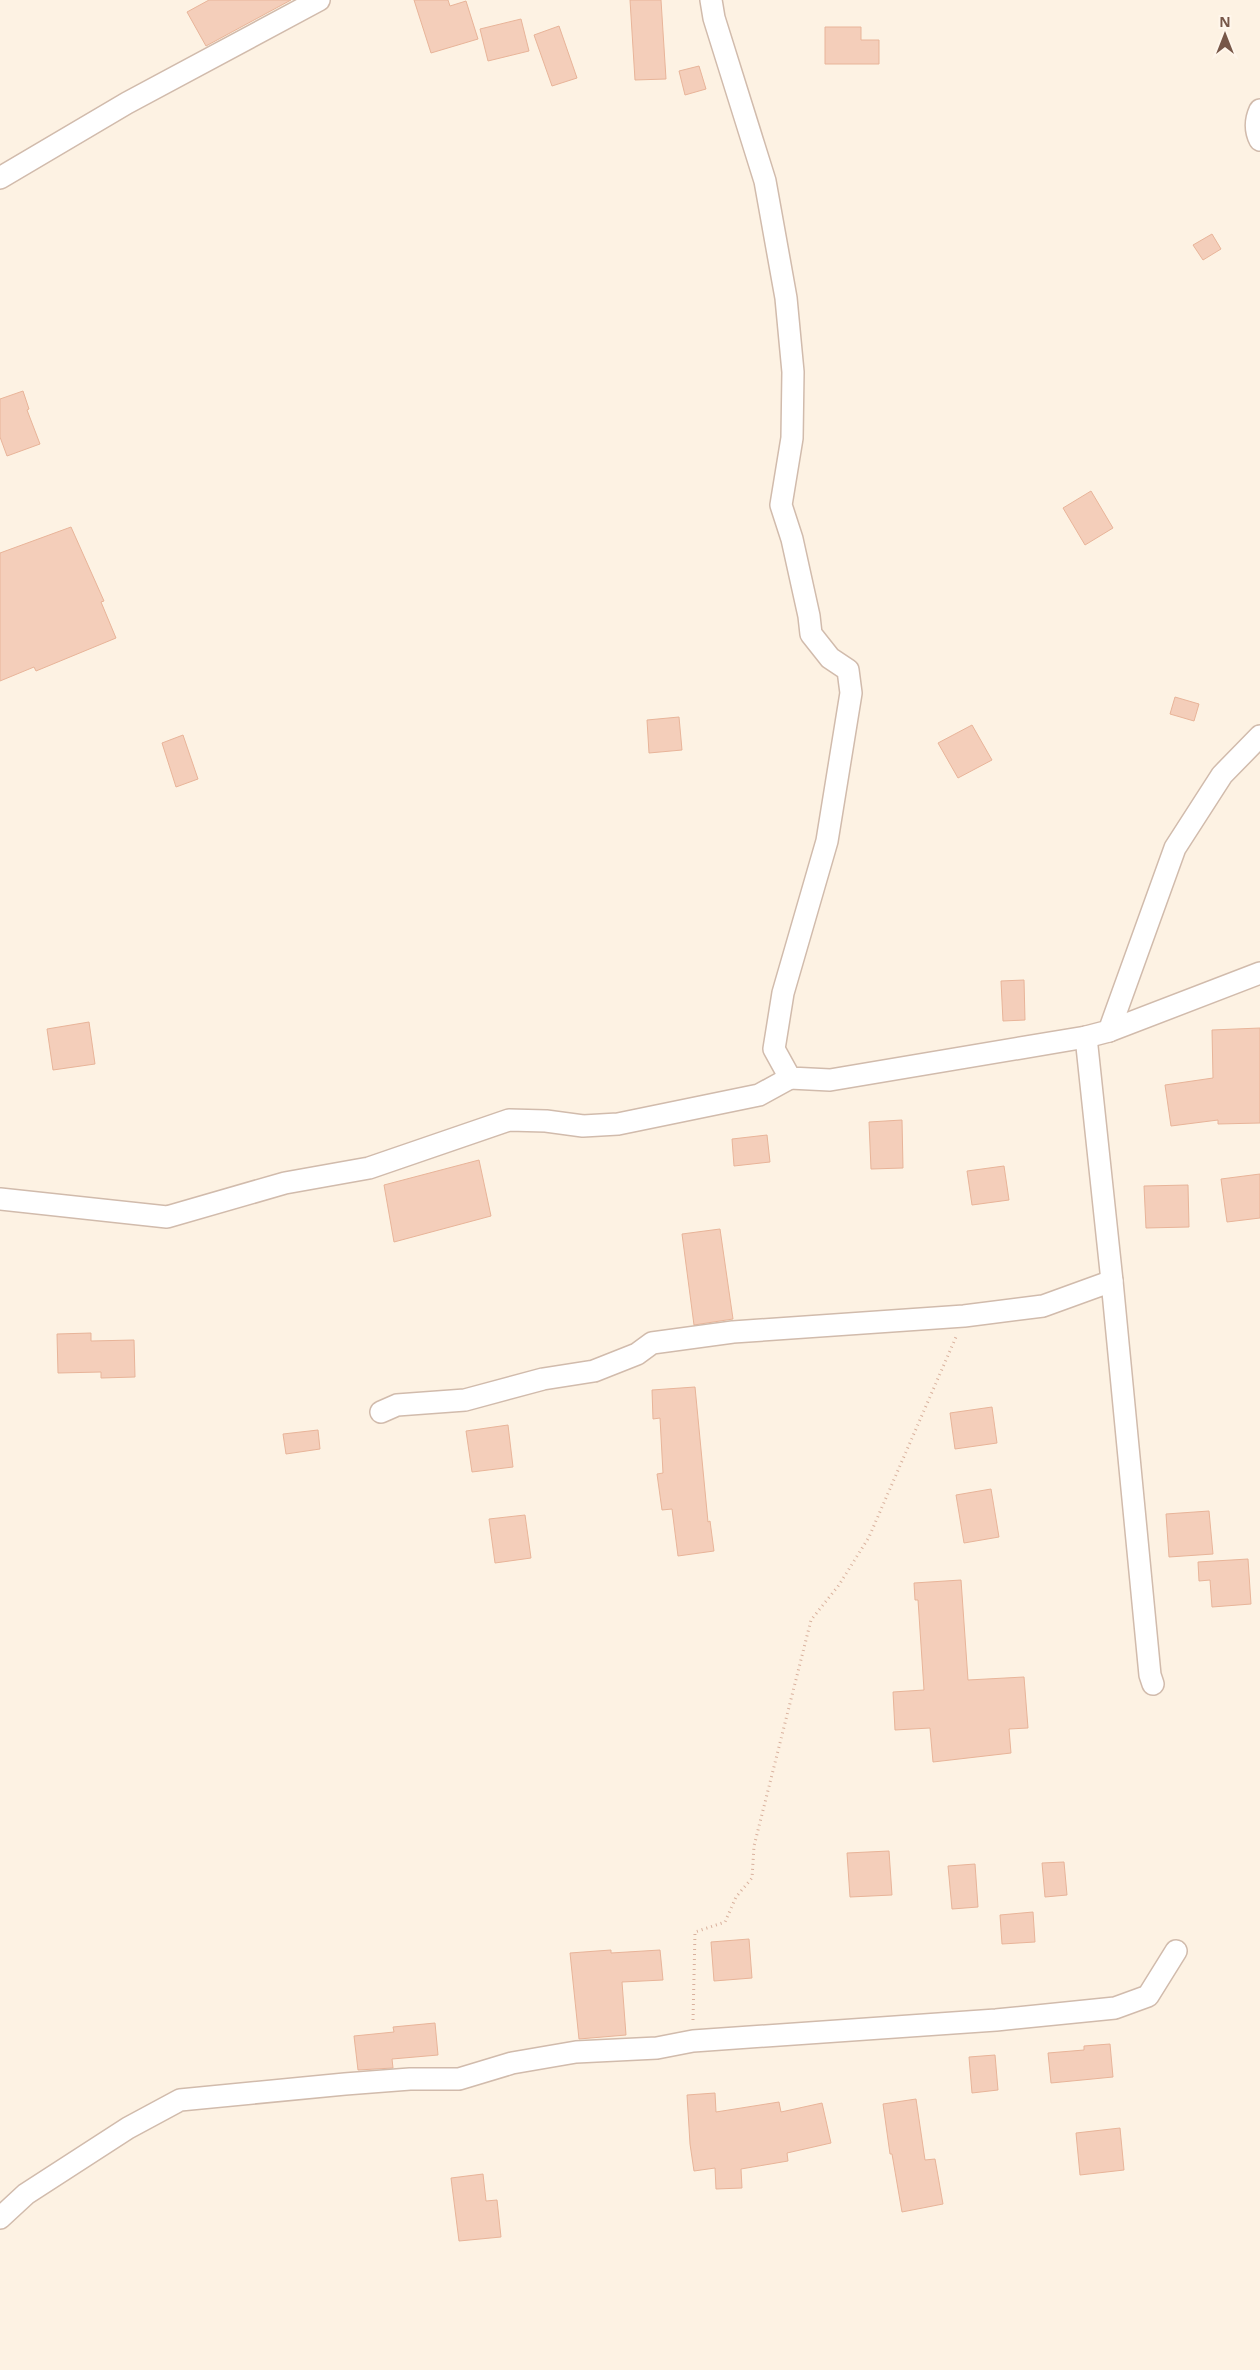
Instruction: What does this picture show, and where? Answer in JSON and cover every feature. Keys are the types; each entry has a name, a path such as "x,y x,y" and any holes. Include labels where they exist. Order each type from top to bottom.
{"street":[{"path":"0,178 127,103 320,0"},
{"path":"712,0 714,18 765,181 786,298 793,372 792,429 782,504 809,616 811,634 830,658 848,670 852,693 827,841 783,993 777,1030 774,1049 790,1078"},
{"path":"1260,110 1256,118 1256,132 1260,140"},
{"path":"1109,1031 1175,848 1222,774 1260,736"},
{"path":"0,1199 167,1217 285,1183 369,1168 509,1120 546,1121 584,1126 618,1124 759,1095 790,1078 830,1080 1086,1037 1109,1031 1260,973"},
{"path":"1086,1037 1150,1675 1153,1684"},
{"path":"381,1412 398,1405 465,1400 543,1379 594,1371 637,1354 652,1343 733,1332 964,1316 1044,1306 1112,1282"},
{"path":"0,2218 26,2194 128,2128 180,2100 410,2079 459,2079 512,2063 576,2052 657,2048 692,2041 996,2020 1115,2008 1148,1996 1176,1952"}],"path":[{"path":"692,2041 695,1932 725,1922 736,1898 752,1878 754,1846 811,1620 839,1585 869,1537 949,1356 964,1316"}],"building":[{"path":"209,0 291,0 206,46 187,12"},
{"path":"414,0 448,0 450,6 466,1 478,39 431,53"},
{"path":"630,0 661,0 666,79 635,80"},
{"path":"521,19 529,51 488,61 480,29"},
{"path":"559,26 577,78 552,86 534,35"},
{"path":"825,27 861,27 861,40 879,40 879,64 825,64"},
{"path":"699,66 706,89 685,95 679,71"},
{"path":"1212,234 1221,249 1203,260 1193,245"},
{"path":"23,391 29,409 27,410 40,444 7,456 0,437 0,399"},
{"path":"1091,491 1113,528 1085,545 1063,508"},
{"path":"71,527 104,601 101,602 116,638 36,671 34,667 0,681 0,553"},
{"path":"1175,697 1199,704 1194,721 1170,714"},
{"path":"679,717 682,750 649,753 647,720"},
{"path":"972,725 992,760 958,778 938,743"},
{"path":"183,735 198,779 176,787 162,743"},
{"path":"1024,980 1025,1020 1003,1021 1001,981"},
{"path":"89,1022 95,1064 53,1070 47,1029"},
{"path":"1260,1028 1260,1123 1218,1124 1218,1120 1171,1126 1165,1085 1213,1078 1212,1030"},
{"path":"902,1120 903,1168 871,1169 869,1122"},
{"path":"767,1135 770,1162 734,1166 732,1139"},
{"path":"479,1160 491,1216 394,1242 384,1185"},
{"path":"1004,1166 1009,1200 972,1205 967,1171"},
{"path":"1260,1174 1260,1218 1227,1222 1221,1179"},
{"path":"1188,1185 1189,1227 1146,1228 1144,1186"},
{"path":"720,1229 733,1319 694,1325 682,1234"},
{"path":"91,1333 91,1341 134,1340 135,1377 101,1378 101,1372 58,1373 57,1334"},
{"path":"695,1387 708,1522 710,1521 714,1551 678,1556 672,1509 662,1510 657,1474 663,1473 660,1418 653,1419 652,1390"},
{"path":"992,1407 997,1443 955,1449 950,1413"},
{"path":"508,1425 513,1467 472,1472 466,1431"},
{"path":"318,1430 320,1449 286,1454 283,1434"},
{"path":"991,1489 999,1537 964,1543 956,1495"},
{"path":"1209,1511 1213,1554 1169,1557 1166,1514"},
{"path":"525,1515 531,1558 495,1563 489,1519"},
{"path":"1248,1559 1251,1604 1212,1607 1210,1580 1199,1581 1198,1562"},
{"path":"961,1580 968,1680 1024,1677 1028,1728 1009,1729 1011,1753 933,1762 930,1728 895,1730 893,1692 924,1690 918,1600 915,1600 914,1583"},
{"path":"889,1851 892,1895 850,1897 847,1853"},
{"path":"1064,1862 1067,1895 1045,1897 1042,1863"},
{"path":"975,1864 978,1907 952,1909 948,1866"},
{"path":"1033,1912 1035,1942 1002,1944 1000,1915"},
{"path":"749,1939 752,1978 714,1981 711,1942"},
{"path":"611,1950 611,1953 660,1950 663,1980 622,1982 626,2035 579,2039 570,1953"},
{"path":"435,2023 438,2055 392,2059 393,2068 358,2070 354,2036 394,2032 393,2027"},
{"path":"1110,2044 1113,2077 1051,2083 1048,2053 1084,2050 1084,2046"},
{"path":"995,2055 998,2090 972,2093 969,2057"},
{"path":"715,2093 716,2112 779,2102 781,2112 822,2103 831,2143 787,2153 788,2161 741,2169 742,2188 716,2189 715,2168 694,2171 690,2144 687,2095"},
{"path":"916,2099 925,2160 935,2159 943,2204 902,2212 892,2154 890,2154 883,2104"},
{"path":"1120,2128 1124,2170 1080,2175 1076,2133"},
{"path":"483,2174 486,2201 497,2200 501,2237 459,2241 451,2178"}]}
